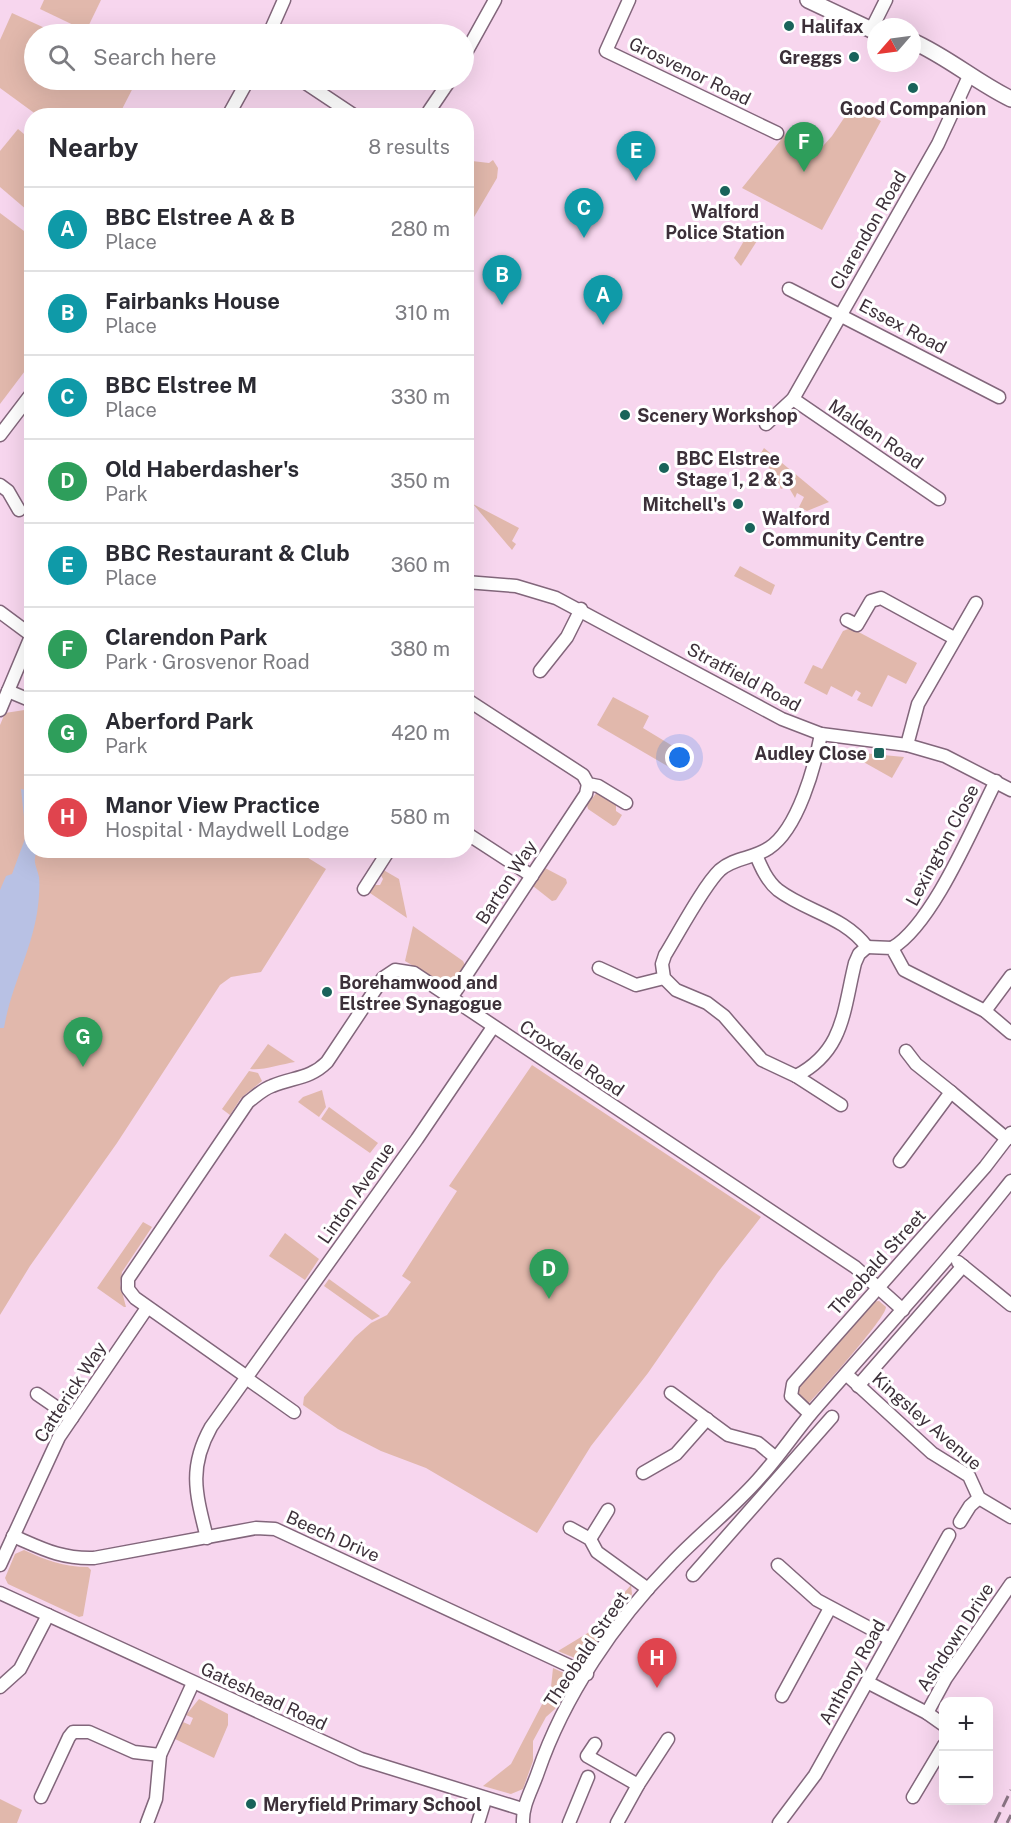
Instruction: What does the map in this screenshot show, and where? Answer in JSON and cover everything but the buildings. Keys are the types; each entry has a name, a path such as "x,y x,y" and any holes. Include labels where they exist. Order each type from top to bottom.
{"main road":[{"path":"808,0 867,23"},
{"path":"833,0 867,21"},
{"path":"921,45 939,53 969,76 1011,99"},
{"path":"921,56 952,71 987,78 1011,88"}],"street":[{"path":"273,24 284,0"},
{"path":"474,38 495,0"},
{"name":"Grosvenor Road","path":"629,0 606,51 777,133"},
{"path":"880,18 886,0"},
{"name":"Clarendon Road","path":"766,424 793,399 938,144 969,76"},
{"path":"232,108 242,90"},
{"path":"316,90 343,108"},
{"path":"431,108 443,90"},
{"name":"Essex Road","path":"789,289 999,397"},
{"name":"Malden Road","path":"793,399 939,499"},
{"path":"0,435 24,404"},
{"path":"0,485 8,491 18,510"},
{"name":"Stratfield Road","path":"474,582 489,582 537,591 581,609 766,711 821,734 907,745 945,756 1011,790"},
{"path":"847,620 857,625 871,601 881,598 954,638"},
{"path":"907,745 918,704 976,603"},
{"path":"540,671 567,637 581,609"},
{"path":"0,612 24,629"},
{"path":"0,710 24,651"},
{"path":"8,691 24,698"},
{"path":"474,704 583,776 588,784 598,786 626,803"},
{"path":"821,734 810,780 777,843 756,855 732,860 717,872 665,955 662,964 664,978 676,990 707,1003 724,1016 762,1060 796,1076 841,1104"},
{"name":"Lexington Close","path":"892,948 906,940 928,913 996,781"},
{"name":"Barton Way","path":"451,998 586,794 588,784"},
{"path":"474,838 532,876"},
{"path":"756,855 764,872 778,890 850,927 867,947"},
{"path":"364,889 384,858"},
{"path":"796,1076 812,1068 831,1048 838,1034 855,963 859,954 867,947 892,948 904,970 985,1011 1011,1033"},
{"path":"599,968 636,985 664,978"},
{"name":"Croxdale Road","path":"247,1377 135,1298 128,1289 131,1271 248,1102 272,1085 307,1078 319,1071 388,973 395,970 414,974 855,1267 903,1310"},
{"path":"985,1011 1011,976"},
{"name":"Linton Avenue","path":"207,1538 195,1475 197,1457 211,1427 417,1139 493,1026"},
{"path":"906,1051 916,1064 1009,1136"},
{"path":"900,1161 951,1092"},
{"name":"Theobald Street","path":"810,1414 791,1396 793,1384 1009,1136"},
{"name":"Theobald Street","path":"522,1809 530,1798 555,1728 587,1674 648,1589 692,1542 743,1495 776,1458 810,1414 951,1255 1011,1182"},
{"path":"951,1255 1009,1298"},
{"path":"858,1386 963,1266"},
{"name":"Catterick Way","path":"0,1565 50,1456 72,1418 147,1308"},
{"name":"Kingsley Avenue","path":"846,1374 932,1453 969,1476 979,1498 1011,1517"},
{"path":"247,1377 294,1412"},
{"path":"672,1393 728,1435 758,1443 776,1458"},
{"path":"37,1394 72,1418"},
{"path":"693,1575 832,1417"},
{"path":"644,1473 676,1455 707,1419"},
{"path":"960,1522 970,1506 979,1498"},
{"path":"590,1539 608,1510"},
{"name":"Beech Drive","path":"13,1536 49,1552 71,1558 94,1558 256,1528 287,1533 587,1674"},
{"path":"570,1528 590,1539 597,1552 648,1589"},
{"name":"Anthony Road","path":"779,1823 815,1775 949,1535"},
{"path":"692,1542 709,1557"},
{"path":"778,1565 817,1600 890,1639"},
{"name":"Ashdown Drive","path":"867,1682 927,1713 946,1678 1011,1584"},
{"name":"Gateshead Road","path":"0,1593 361,1760 485,1800 522,1809"},
{"path":"782,1696 830,1608"},
{"path":"0,1687 20,1669 48,1615"},
{"path":"147,1823 156,1799 160,1755 193,1683"},
{"path":"927,1713 939,1721"},
{"path":"41,1797 69,1737 74,1732 89,1732 134,1752 160,1755"},
{"path":"617,1823 668,1739"},
{"path":"595,1744 587,1755 638,1785"},
{"path":"914,1797 941,1751"},
{"path":"569,1823 588,1777"},
{"path":"478,1823 485,1800"},
{"path":"522,1809 523,1823"}],"shaded area":[{"path":"44,0 101,0 89,24 71,24 40,9"},
{"path":"12,13 36,24 24,24 24,90 132,90 123,108 27,108 0,88 0,40"},
{"path":"852,106 881,121 822,230 742,188 788,131 797,147 814,156 832,136"},
{"path":"18,129 24,134 24,207 0,187 0,151"},
{"path":"493,160 498,168 497,178 474,217 474,161 489,163"},
{"path":"0,213 24,231 24,372 0,404"},
{"path":"755,226 762,233 741,266 734,258 752,227"},
{"path":"764,448 829,502 807,511 799,507 804,497 797,493 795,498 788,486 781,489 761,453"},
{"path":"474,505 519,528 512,541 516,544 512,550"},
{"path":"740,566 775,585 771,595 734,576"},
{"path":"851,628 917,663 906,684 888,675 872,707 857,700 861,693 856,690 852,697 831,686 827,695 804,683 813,665 822,669 843,631"},
{"path":"613,697 649,716 643,728 676,748 669,767 597,725"},
{"path":"24,710 24,858 308,858 326,869 261,972 231,977 220,985 117,1143 30,1266 0,1315 0,725 5,713"},
{"path":"862,753 904,757 892,778 851,755"},
{"path":"598,791 616,803 616,811 622,815 616,825 613,826 588,809 587,805"},
{"path":"380,868 399,879 407,918 367,891 374,885 380,885 383,879 379,872"},
{"path":"545,868 566,879 567,883 556,900 552,901 533,886"},
{"path":"413,926 463,961 465,965 452,984 446,985 405,961"},
{"path":"268,1044 295,1062 250,1069"},
{"path":"532,1065 761,1217 718,1272 648,1373 591,1446 537,1533 426,1468 381,1451 338,1429 303,1405 304,1397 355,1337 371,1323 387,1315 411,1282 402,1276 457,1191 449,1186"},
{"path":"249,1071 258,1073 262,1081 241,1098 230,1115 222,1109"},
{"path":"322,1090 326,1107 319,1117 298,1102 303,1097"},
{"path":"329,1107 378,1143 370,1153 321,1119"},
{"path":"143,1222 152,1227 122,1272 120,1284 126,1307 124,1307 97,1288"},
{"path":"285,1233 319,1259 305,1280 269,1256"},
{"path":"329,1279 380,1316 372,1320 324,1286"},
{"path":"879,1301 886,1307 883,1314 852,1355 808,1404 797,1398 796,1385 870,1302"},
{"path":"24,1550 55,1562 88,1567 91,1570 83,1616 79,1617 8,1584 5,1578 15,1554"},
{"path":"631,1585 632,1594 629,1600 590,1655 577,1659 558,1651 591,1631"},
{"path":"553,1668 564,1673 568,1687 555,1709 546,1717 533,1741 533,1761 523,1789 511,1794 483,1786 511,1764 551,1687"},
{"path":"199,1699 228,1714 228,1725 214,1758 175,1739 183,1722 190,1725 193,1718 186,1715"},
{"path":"0,1799 22,1810 17,1823 0,1823"}],"water":[{"path":"21,789 24,790 24,817"},
{"path":"24,841 24,858 36,858 39,877 39,899 32,937 7,1012 4,1028 0,1028 0,890 6,876 12,874"}],"railway":[{"path":"995,1823 1011,1790"},
{"path":"1007,1823 1011,1815"}],"place":[{"name":"Halifax","path":"789,26"},
{"name":"Greggs","path":"854,57"},
{"name":"Good Companion","path":"913,88"},
{"name":"Clarendon Park","path":"804,172"},
{"name":"BBC Restaurant & Club","path":"636,181"},
{"name":"Walford Police Station","path":"725,191"},
{"name":"BBC Elstree M","path":"584,238"},
{"name":"Fairbanks House","path":"502,305"},
{"name":"BBC Elstree A & B","path":"603,325"},
{"name":"Scenery Workshop","path":"625,415"},
{"name":"BBC Elstree Stage 1, 2 & 3","path":"664,468"},
{"name":"Mitchell's","path":"738,504"},
{"name":"Walford Community Centre","path":"750,528"},
{"name":"Audley Close","path":"879,753"},
{"name":"Borehamwood and Elstree Synagogue","path":"327,992"},
{"name":"Aberford Park","path":"83,1067"},
{"name":"Old Haberdasher's","path":"549,1299"},
{"name":"Manor View Practice","path":"657,1688"},
{"name":"Meryfield Primary School","path":"251,1804"}]}
